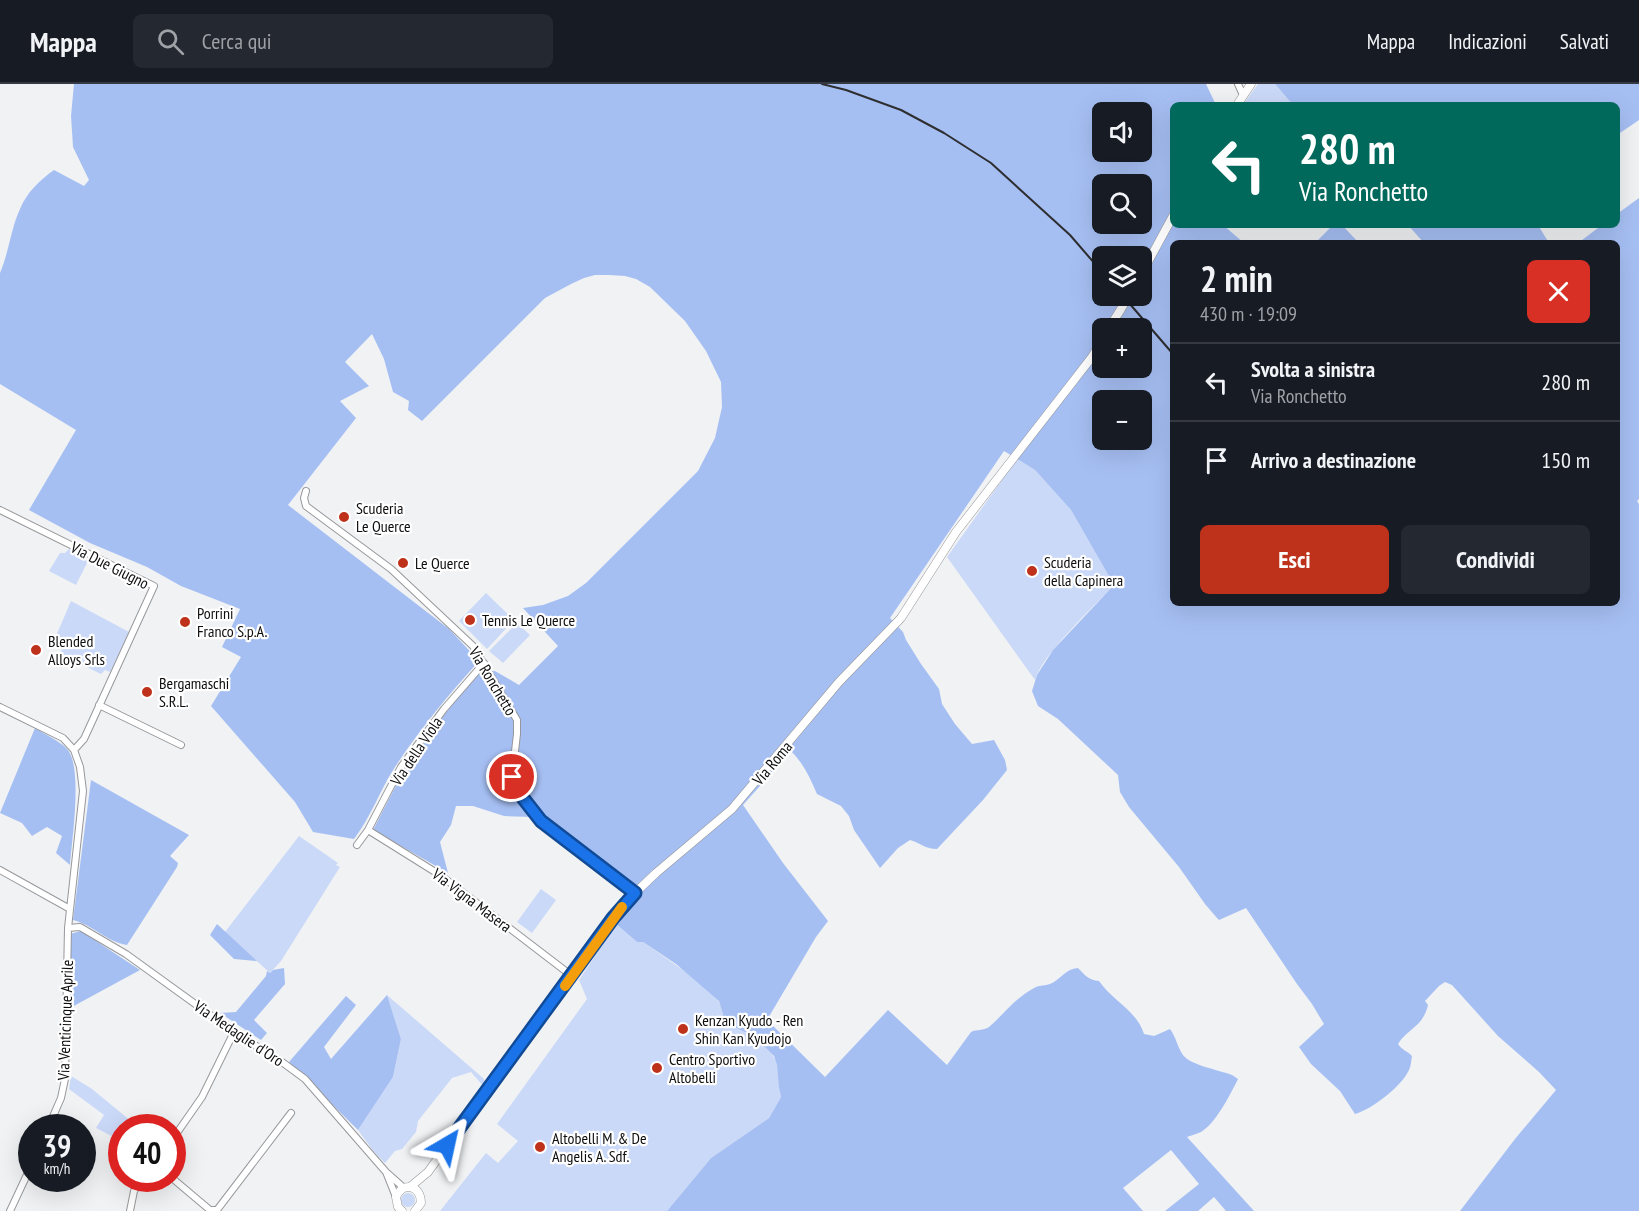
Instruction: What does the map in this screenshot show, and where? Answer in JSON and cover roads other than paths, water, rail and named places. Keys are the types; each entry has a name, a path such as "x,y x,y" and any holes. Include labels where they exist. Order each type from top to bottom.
{"street":[{"path":"1238,84 1243,94"},
{"path":"1239,102 1251,84"},
{"path":"1152,255 1170,222"},
{"name":"Via Roma","path":"396,1197 397,1193 428,1172 613,918 656,873 732,809 839,682 901,618 956,532 1092,357"},
{"name":"Via Ronchetto","path":"306,491 304,498 306,506 391,569 473,646 517,720 512,777 523,798 541,821 635,893"},
{"name":"Via Due Giugno","path":"0,510 154,586 84,739 74,750"},
{"name":"Via della Viola","path":"357,845 368,830 401,767 444,709 484,663"},
{"path":"99,705 181,745"},
{"path":"0,707 63,738 74,750"},
{"name":"Via Venticinque Aprile","path":"54,1114 61,1098 65,1079 68,928 83,791 80,767 74,750"},
{"name":"Via Vigna Masera","path":"368,830 440,875 572,975"},
{"path":"0,870 70,909"},
{"name":"Via Medaglie d'Oro","path":"68,928 80,927 126,954 234,1032 305,1079 386,1172 407,1187"},
{"path":"186,1120 202,1097 234,1032"},
{"path":"186,1190 210,1210 217,1210 291,1113"},
{"name":"Via Medaglie d'Oro","path":"386,1172 396,1197"},
{"name":"Via Roma","path":"415,1211 422,1198 428,1172"},
{"path":"407,1187 418,1191 422,1198"},
{"path":"10,1211 19,1192"},
{"path":"130,1211 134,1192"},
{"path":"396,1197 398,1210"}],"railway":[{"path":"822,84 846,90 901,110 944,133 991,163 1070,235 1092,260"},
{"path":"1132,306 1170,351"}],"place":[{"name":"Scuderia Le Querce","path":"344,517"},
{"name":"Le Querce","path":"403,563"},
{"name":"Scuderia della Capinera","path":"1032,571"},
{"name":"Tennis Le Querce","path":"470,620"},
{"name":"Porrini Franco S.p.A.","path":"185,622"},
{"name":"Blended Alloys Srls","path":"36,650"},
{"name":"Bergamaschi S.R.L.","path":"147,692"},
{"name":"Kenzan Kyudo - Ren Shin Kan Kyudojo","path":"683,1029"},
{"name":"Centro Sportivo Altobelli","path":"657,1068"},
{"name":"Altobelli M. & De Angelis A. Sdf.","path":"540,1147"}]}
